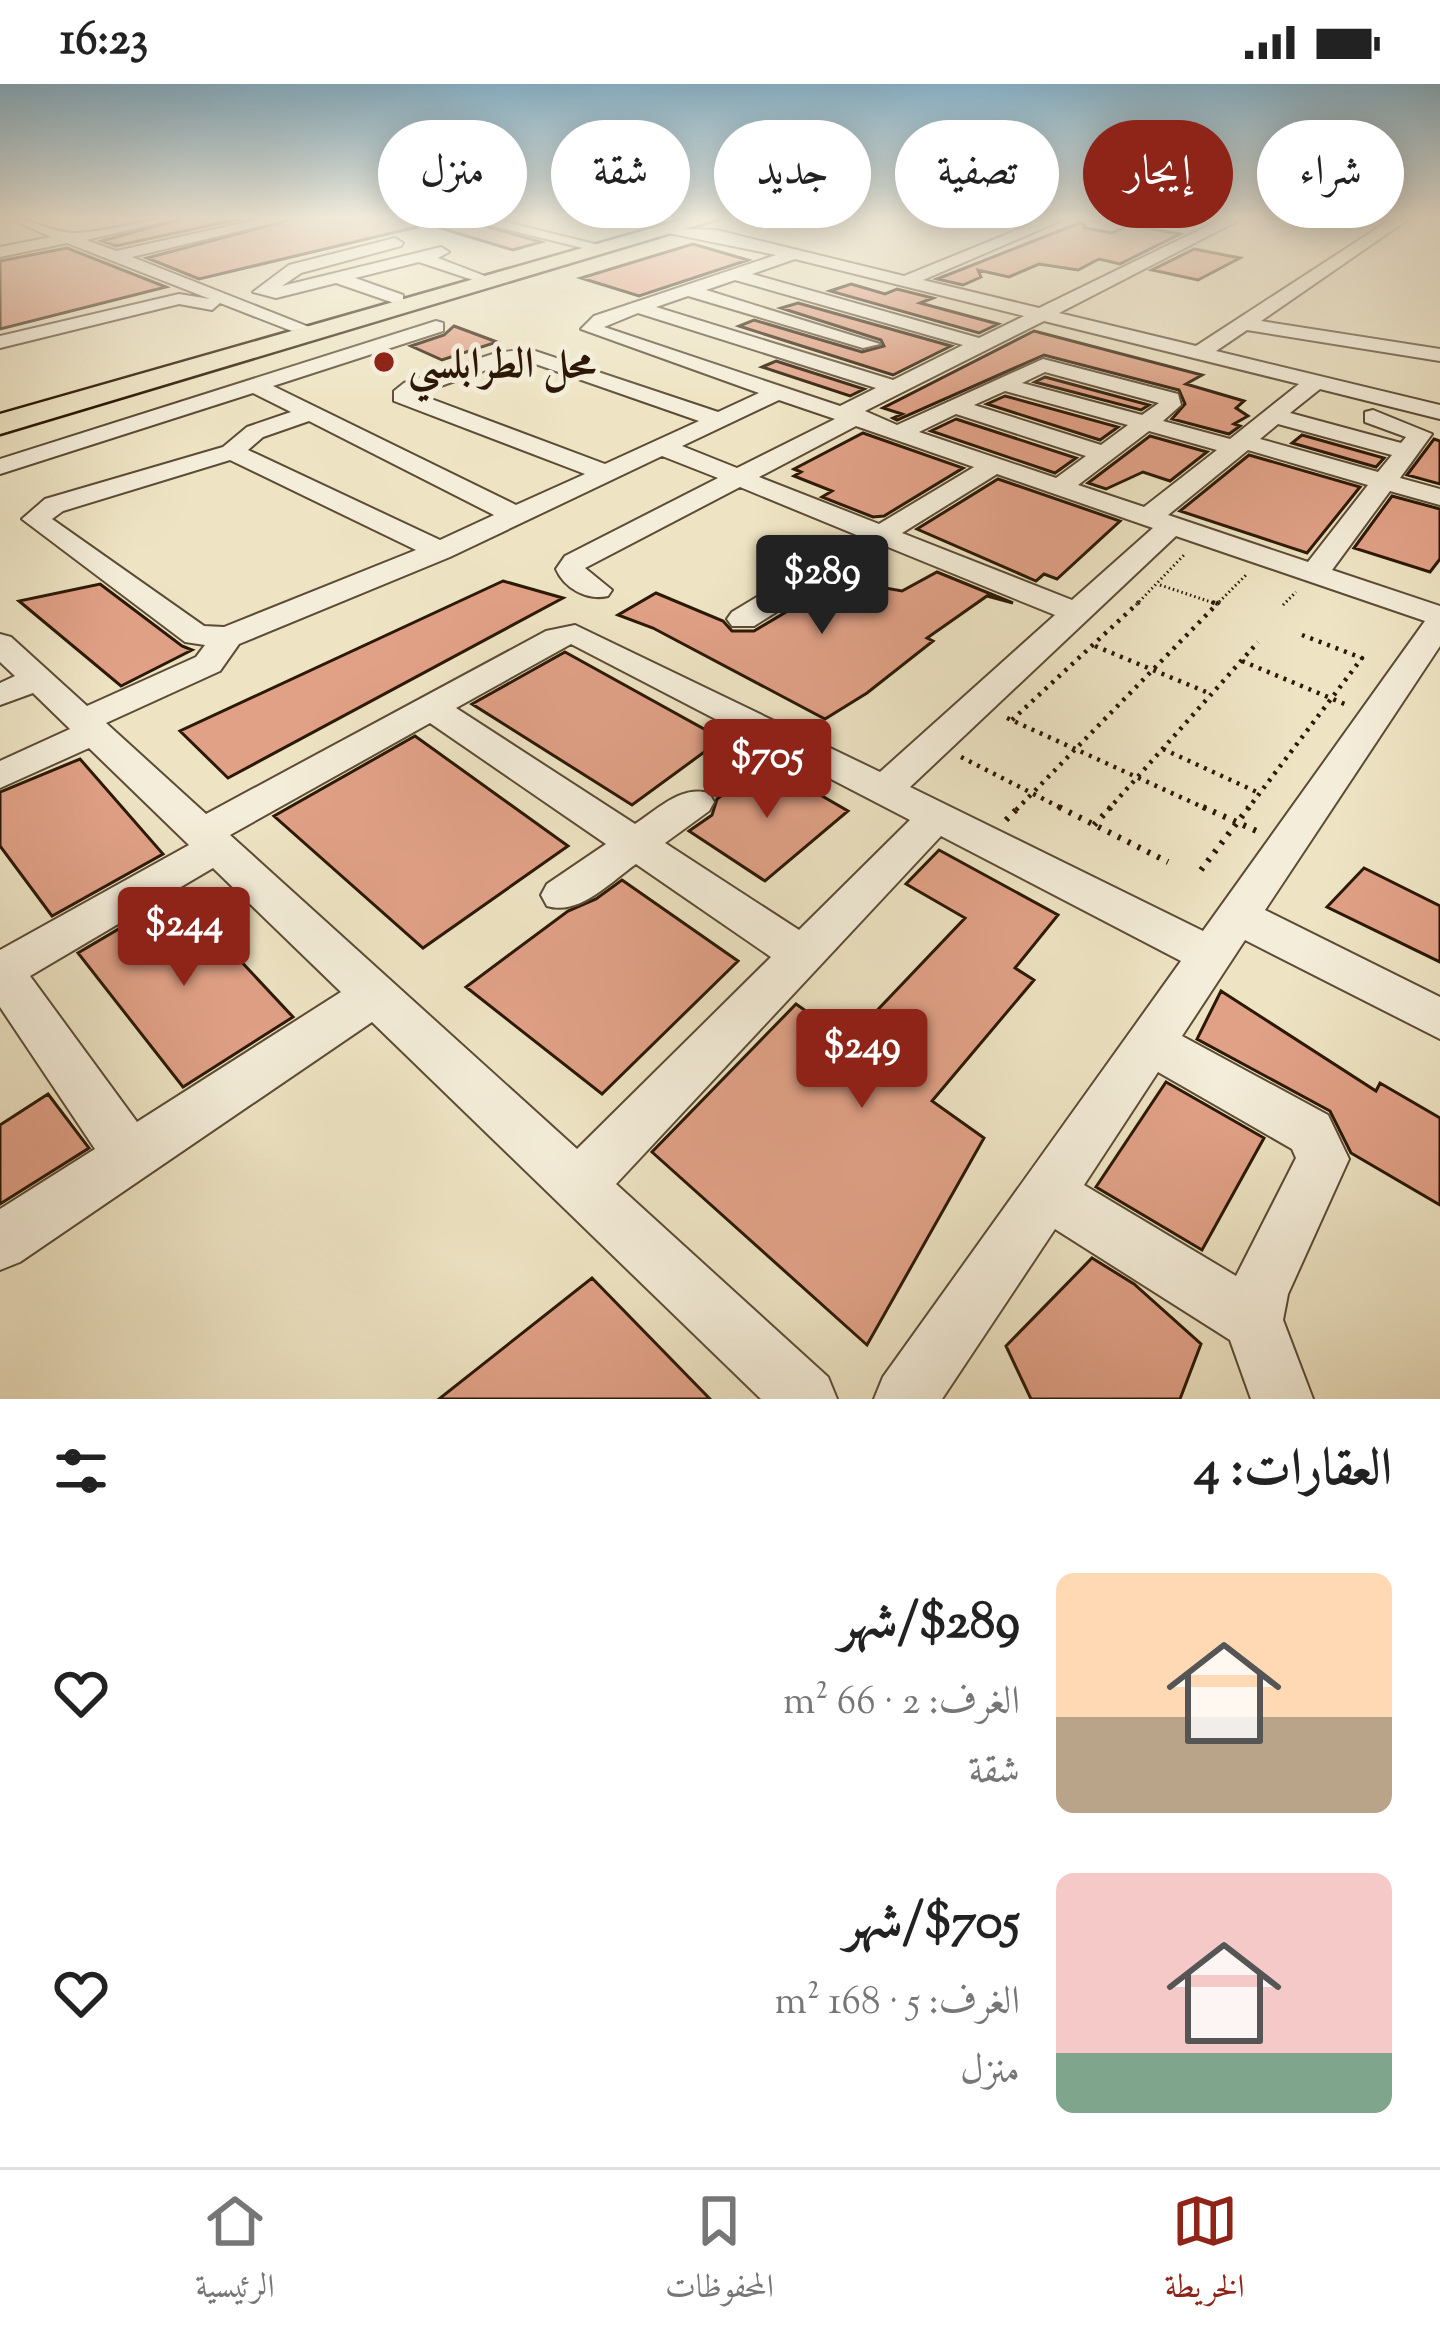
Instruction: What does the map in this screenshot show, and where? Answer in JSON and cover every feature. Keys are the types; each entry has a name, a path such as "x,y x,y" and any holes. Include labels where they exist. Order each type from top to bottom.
{"highway":[{"path":"0,411 464,279"},
{"path":"0,424 504,279"}],"street":[{"path":"173,279 299,327"},
{"path":"280,279 262,292 331,279"},
{"path":"341,279 397,299"},
{"path":"718,279 601,320 591,329 1061,486 1172,530 1316,572 1440,619 905,1399"},
{"path":"753,279 980,344"},
{"path":"900,279 1315,382 1422,365"},
{"path":"907,281 911,279"},
{"path":"597,590 573,576 570,568 575,562 737,478 948,359 1112,279"},
{"path":"1200,353 1311,279"},
{"path":"687,290 869,344"},
{"path":"0,342 183,298 230,312 256,310"},
{"path":"637,307 895,387"},
{"path":"824,365 914,324"},
{"path":"1244,324 1422,365"},
{"path":"436,327 254,386 117,457 35,519 196,635 228,638 440,551 781,391"},
{"path":"376,346 447,376"},
{"path":"606,473 402,396 503,357 529,355 720,420"},
{"path":"948,359 1147,423 1440,497"},
{"path":"902,431 1035,366 1052,365 1170,399 1170,405 1061,486"},
{"path":"1422,365 1440,412"},
{"path":"885,789 1172,530 1241,445 1315,382"},
{"path":"254,386 516,516"},
{"path":"953,406 1104,454"},
{"path":"1316,572 1420,434 1350,411"},
{"path":"232,452 255,432 310,413"},
{"path":"1275,416 1407,451"},
{"path":"662,447 1076,613"},
{"path":"0,467 232,452 440,551"},
{"path":"743,619 997,464"},
{"path":"130,1156 0,970 430,707 557,638 582,634 1210,955"},
{"path":"0,776 208,664 228,638"},
{"path":"0,644 19,687 88,727 806,1399"},
{"path":"430,707 803,955"},
{"path":"562,896 695,802"},
{"path":"577,1187 937,816"},
{"path":"1237,916 1440,1019"},
{"path":"0,1242 373,996"},
{"path":"1150,1043 1310,1132 1323,1159 1259,1291 1252,1320 1282,1399"},
{"path":"1047,1193 1252,1320"}],"path":[{"path":"1012,720 1159,585 1172,530"},
{"path":"986,841 1246,574"},
{"path":"1159,585 1217,604"},
{"path":"1201,870 1361,658 1302,635"},
{"path":"1094,825 1258,642"},
{"path":"1093,646 1211,694"},
{"path":"1242,661 1375,716"},
{"path":"995,719 1012,720 1286,844"},
{"path":"1163,748 1259,793"},
{"path":"961,751 964,760 1168,862"}],"building":[{"path":"0,279 147,279 166,287 0,329"},
{"path":"585,279 689,279 639,296"},
{"path":"939,279 976,279 963,285"},
{"path":"851,284 885,294 897,289 933,298 920,303 998,324 979,333 830,291"},
{"path":"798,303 951,346 893,375 739,326 754,320 862,352 884,346 881,340 781,308"},
{"path":"454,326 497,342 442,360 411,346 444,335"},
{"path":"1034,331 1202,375 1186,384 1244,401 1236,408 1248,416 1234,424 1240,426 1229,434 1172,419 1185,404 1179,390 1044,355 897,420 893,418 902,414 883,408"},
{"path":"776,361 864,389 850,396 762,367"},
{"path":"1045,377 1149,405 1141,410 1035,382"},
{"path":"1005,396 1118,427 1100,440 987,404"},
{"path":"956,419 1076,458 1055,473 931,431"},
{"path":"863,433 963,468 884,516 873,517 822,497 832,491 794,476 801,472 794,469"},
{"path":"1302,435 1384,458 1376,467 1292,443"},
{"path":"1150,436 1207,452 1170,481 1143,472 1106,489 1088,483"},
{"path":"1434,439 1440,441 1440,484 1407,475"},
{"path":"1249,455 1360,487 1307,553 1180,511"},
{"path":"998,479 1120,521 1057,579 1044,574 1036,581 917,529"},
{"path":"1392,496 1440,509 1440,559 1430,572 1354,548"},
{"path":"937,572 1013,603 987,596 927,638 933,641 867,693 825,719 653,628 618,615 656,593 723,621 732,631 754,631 840,580 902,591"},
{"path":"503,581 563,598 228,778 180,731"},
{"path":"100,584 192,650 121,686 19,601"},
{"path":"565,652 722,739 632,805 472,704"},
{"path":"415,736 568,846 423,948 274,816"},
{"path":"80,759 163,854 52,916 0,846 0,792"},
{"path":"765,763 848,811 765,881 689,831 712,815 717,799"},
{"path":"939,850 1058,915 1015,968 1034,980 932,1101 984,1138 867,1345 652,1152 796,1004 848,1041 965,918 906,884"},
{"path":"1364,868 1440,906 1440,962 1327,907"},
{"path":"622,880 738,961 602,1094 466,987 568,911"},
{"path":"178,894 293,1017 183,1087 78,953"},
{"path":"1221,991 1376,1091 1380,1083 1440,1118 1440,1205 1351,1153 1330,1111 1197,1039"},
{"path":"1166,1082 1264,1138 1202,1250 1096,1187"},
{"path":"48,1094 89,1148 0,1204 0,1125"},
{"path":"1092,1258 1134,1284 1201,1344 1180,1399 1031,1399 1006,1346"},
{"path":"592,1278 710,1399 439,1399"}],"place":[{"name":"محل الطرابلسي","path":"384,362"}]}
